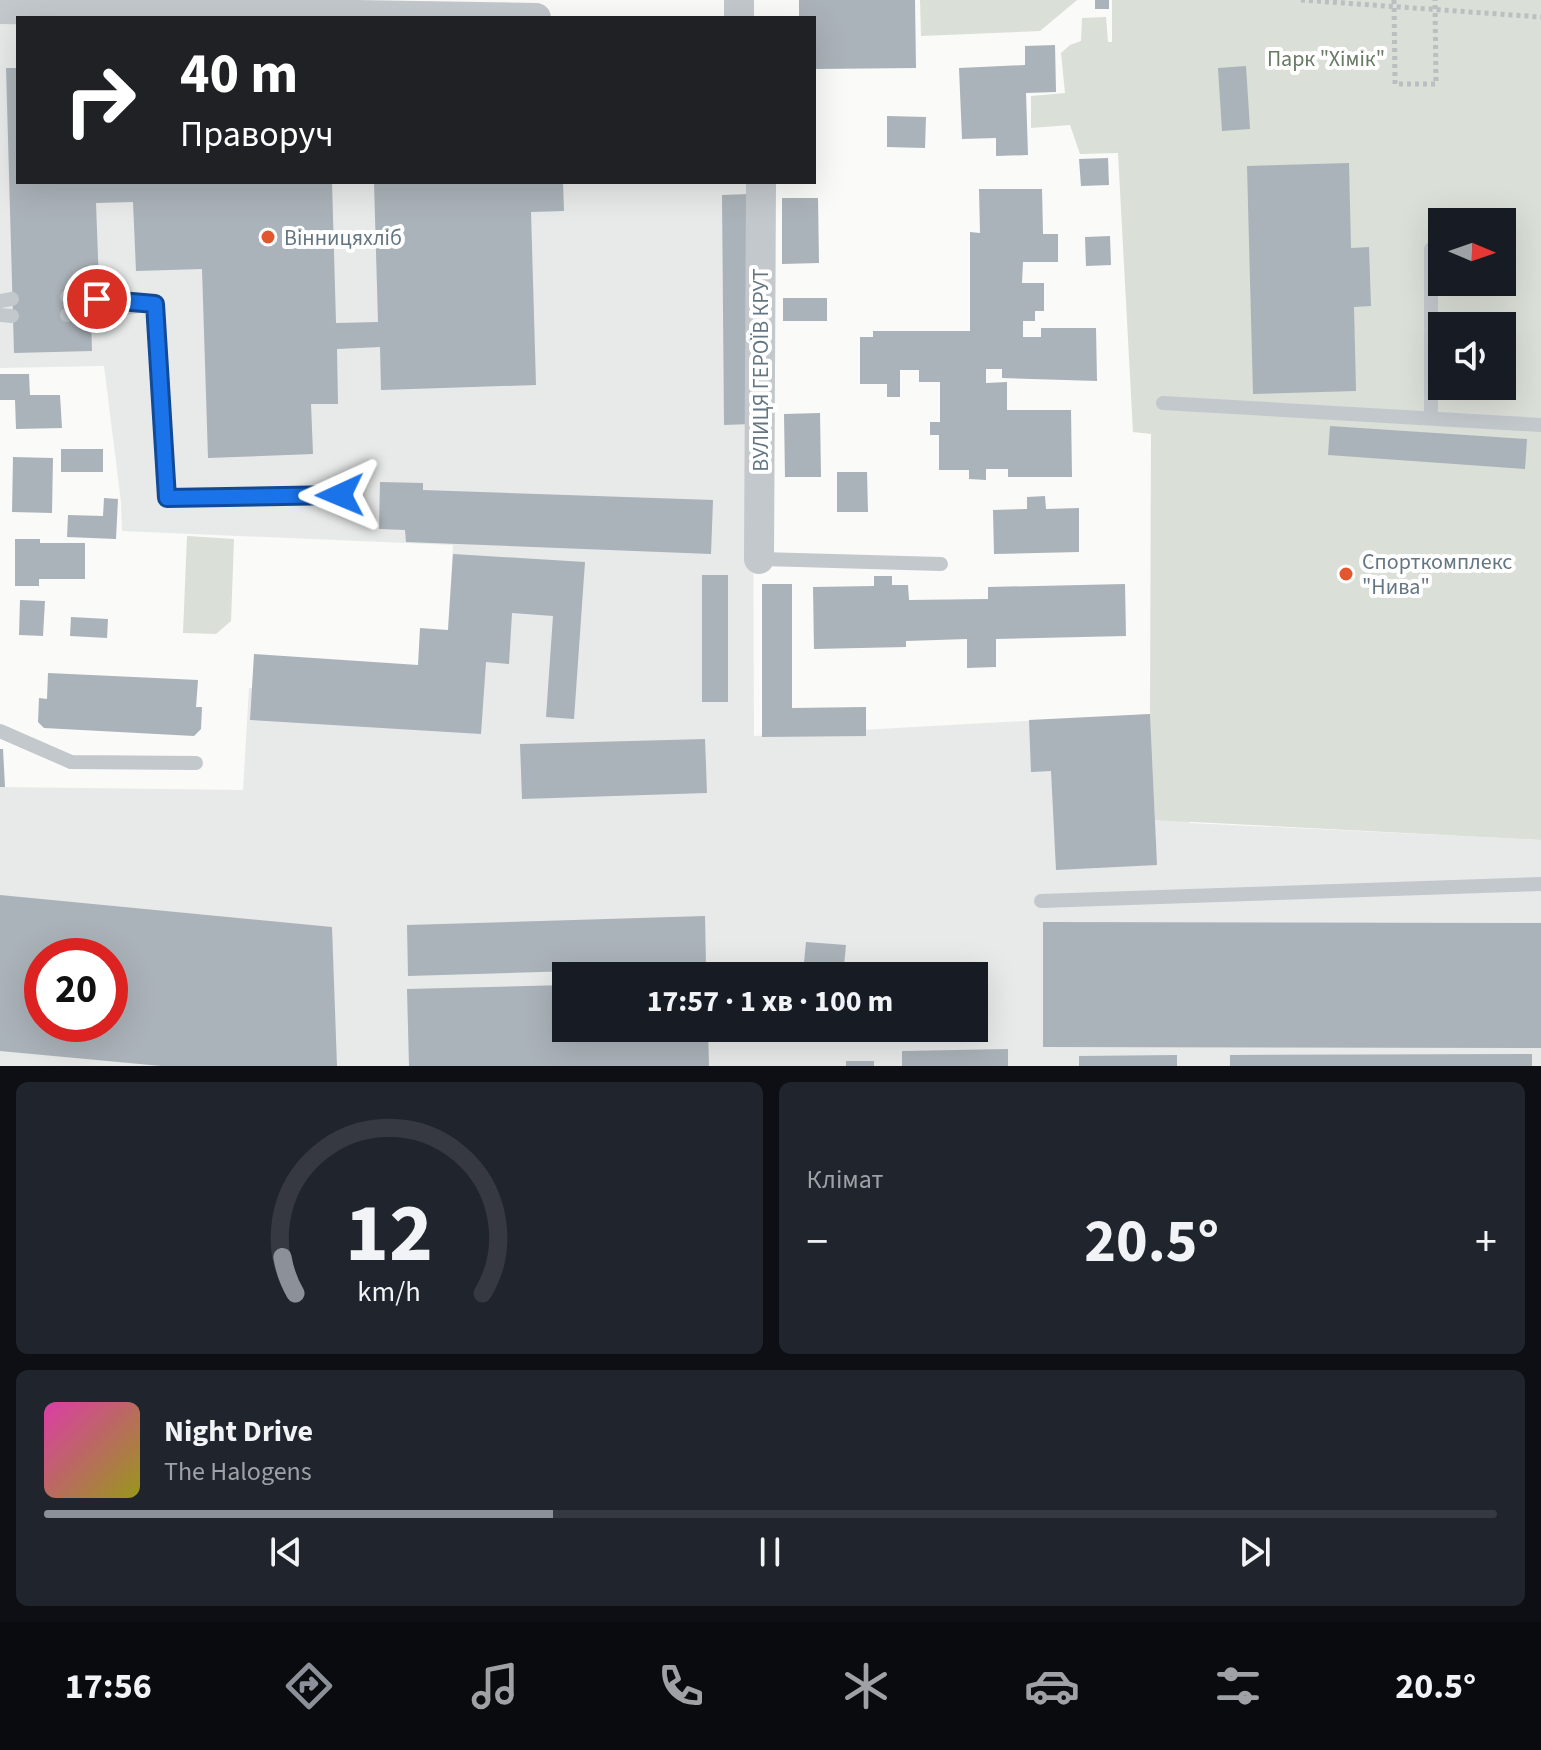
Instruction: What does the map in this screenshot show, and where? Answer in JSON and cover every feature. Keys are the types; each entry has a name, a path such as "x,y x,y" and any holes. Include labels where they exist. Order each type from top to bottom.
{"street":[{"path":"0,9 417,16"},
{"name":"ВУЛИЦЯ ГЕРОЇВ КРУТ","path":"759,559 761,184"}],"lane":[{"path":"1431,296 1431,418"},
{"path":"67,297 155,304"},
{"path":"67,315 155,304"},
{"path":"155,304 167,498 340,495"},
{"path":"1163,403 1541,425"},
{"path":"759,559 941,564"},
{"path":"0,731 71,762 196,763"},
{"path":"1041,901 1541,884"}],"path":[{"path":"1301,0 1394,3 1541,17"},
{"path":"1394,3 1395,84 1436,84 1435,0"}],"shaded area":[{"path":"0,12 16,17 16,184 752,184 754,736 1150,714 1190,823 1541,840 1541,1066 0,1066 0,787 243,790 249,688 444,695 453,545 122,531 104,366 0,368"}],"green space":[{"path":"920,0 1077,0 1040,31 921,36"},
{"name":"Спорткомплекс \"Нива\"","path":"1112,0 1541,0 1541,840 1155,820 1150,714 1151,434 1133,432 1118,153 1080,154 1070,125 1031,128 1031,96 1065,93 1061,53 1081,41 1082,18 1106,17 1108,42 1112,42"},
{"path":"187,536 234,539 231,621 216,634 183,633"}],"building":[{"path":"799,0 915,0 916,68 816,69 816,16 799,16"},
{"path":"1095,0 1109,0 1109,9 1095,9"},
{"path":"1055,45 1056,92 1026,93 1028,155 996,156 996,138 962,139 959,68 1025,65 1025,46"},
{"path":"1246,66 1250,129 1222,131 1218,68"},
{"path":"6,68 16,68 16,184 332,184 336,323 378,322 374,184 563,184 564,211 531,212 536,385 381,390 380,347 337,349 338,404 311,404 313,454 208,458 202,269 136,271 133,202 96,203 99,284 67,285 68,321 91,320 92,351 14,353"},
{"path":"887,116 926,117 925,148 887,147"},
{"path":"1108,158 1109,185 1081,186 1079,159"},
{"path":"1349,163 1351,248 1369,247 1371,306 1354,307 1356,391 1253,394 1247,166"},
{"path":"979,189 1042,189 1043,234 1058,234 1058,262 1023,262 1022,283 1044,283 1044,311 1035,311 1035,321 1023,321 1023,337 1041,337 1041,328 1096,328 1097,381 1002,378 1002,369 986,369 986,383 1007,382 1007,410 1071,410 1072,477 1008,477 1008,469 986,469 986,480 969,479 969,470 939,470 939,435 930,435 930,422 940,422 940,382 919,382 919,370 900,370 900,397 887,397 887,384 860,384 860,337 873,337 873,331 970,331 970,232 980,233"},
{"path":"749,194 751,424 724,425 722,195"},
{"path":"782,198 818,198 819,263 782,264"},
{"path":"1110,236 1111,265 1086,266 1085,237"},
{"path":"783,298 827,298 827,321 783,321"},
{"path":"0,374 29,374 30,395 60,395 62,428 16,429 15,400 0,400"},
{"path":"820,413 821,477 785,477 784,414"},
{"path":"1330,426 1527,439 1525,469 1328,455"},
{"path":"61,449 103,449 103,472 61,472"},
{"path":"13,457 53,458 52,513 12,512"},
{"path":"837,472 867,472 868,512 837,512"},
{"path":"380,482 423,483 423,490 713,500 711,554 406,542 405,530 379,529"},
{"path":"1045,496 1046,509 1079,508 1079,552 994,554 993,510 1027,509 1027,497"},
{"path":"104,498 118,499 116,539 67,537 68,515 103,516"},
{"path":"15,539 40,539 40,543 85,543 85,579 39,579 39,586 15,586"},
{"path":"453,554 585,562 574,719 546,717 553,616 512,613 509,664 486,662 481,734 250,720 254,654 418,665 420,628 448,630"},
{"path":"702,575 728,575 728,702 702,702"},
{"path":"874,576 892,576 892,585 908,585 909,600 988,599 988,587 1125,584 1126,636 996,639 996,667 967,668 967,639 906,641 906,647 814,649 813,587 874,586"},
{"path":"762,584 792,584 792,708 866,707 866,736 762,737"},
{"path":"20,600 45,601 43,636 19,635"},
{"path":"71,617 108,619 107,638 70,636"},
{"path":"48,673 198,680 196,707 202,707 201,729 194,736 44,728 38,722 39,698 47,699"},
{"path":"1150,714 1157,865 1056,870 1051,771 1031,772 1029,720"},
{"path":"705,739 707,793 522,799 520,744"},
{"path":"0,749 3,749 5,787 0,787"},
{"path":"0,895 332,927 337,1066 161,1066 0,1051"},
{"path":"705,916 706,962 552,962 552,972 408,976 407,925"},
{"path":"1043,922 1541,923 1541,1048 1043,1047"},
{"path":"806,942 846,945 844,962 804,962"},
{"path":"552,985 552,1042 708,1042 709,1066 409,1066 407,989"},
{"path":"1008,1049 1008,1066 902,1066 902,1051"},
{"path":"1532,1054 1532,1066 1230,1066 1230,1055"},
{"path":"1177,1055 1177,1066 1079,1066 1079,1056"},
{"path":"846,1061 874,1061 874,1066 846,1066"}],"place":[{"name":"Вінницяхліб","path":"268,237"},
{"name":"Спорткомплекс \"Нива\"","path":"1346,574"}],"route":[{"path":"97,299 155,304 167,498 340,495"}],"park label":[{"name":"Парк \"Хімік\"","path":"1326,58"}]}
